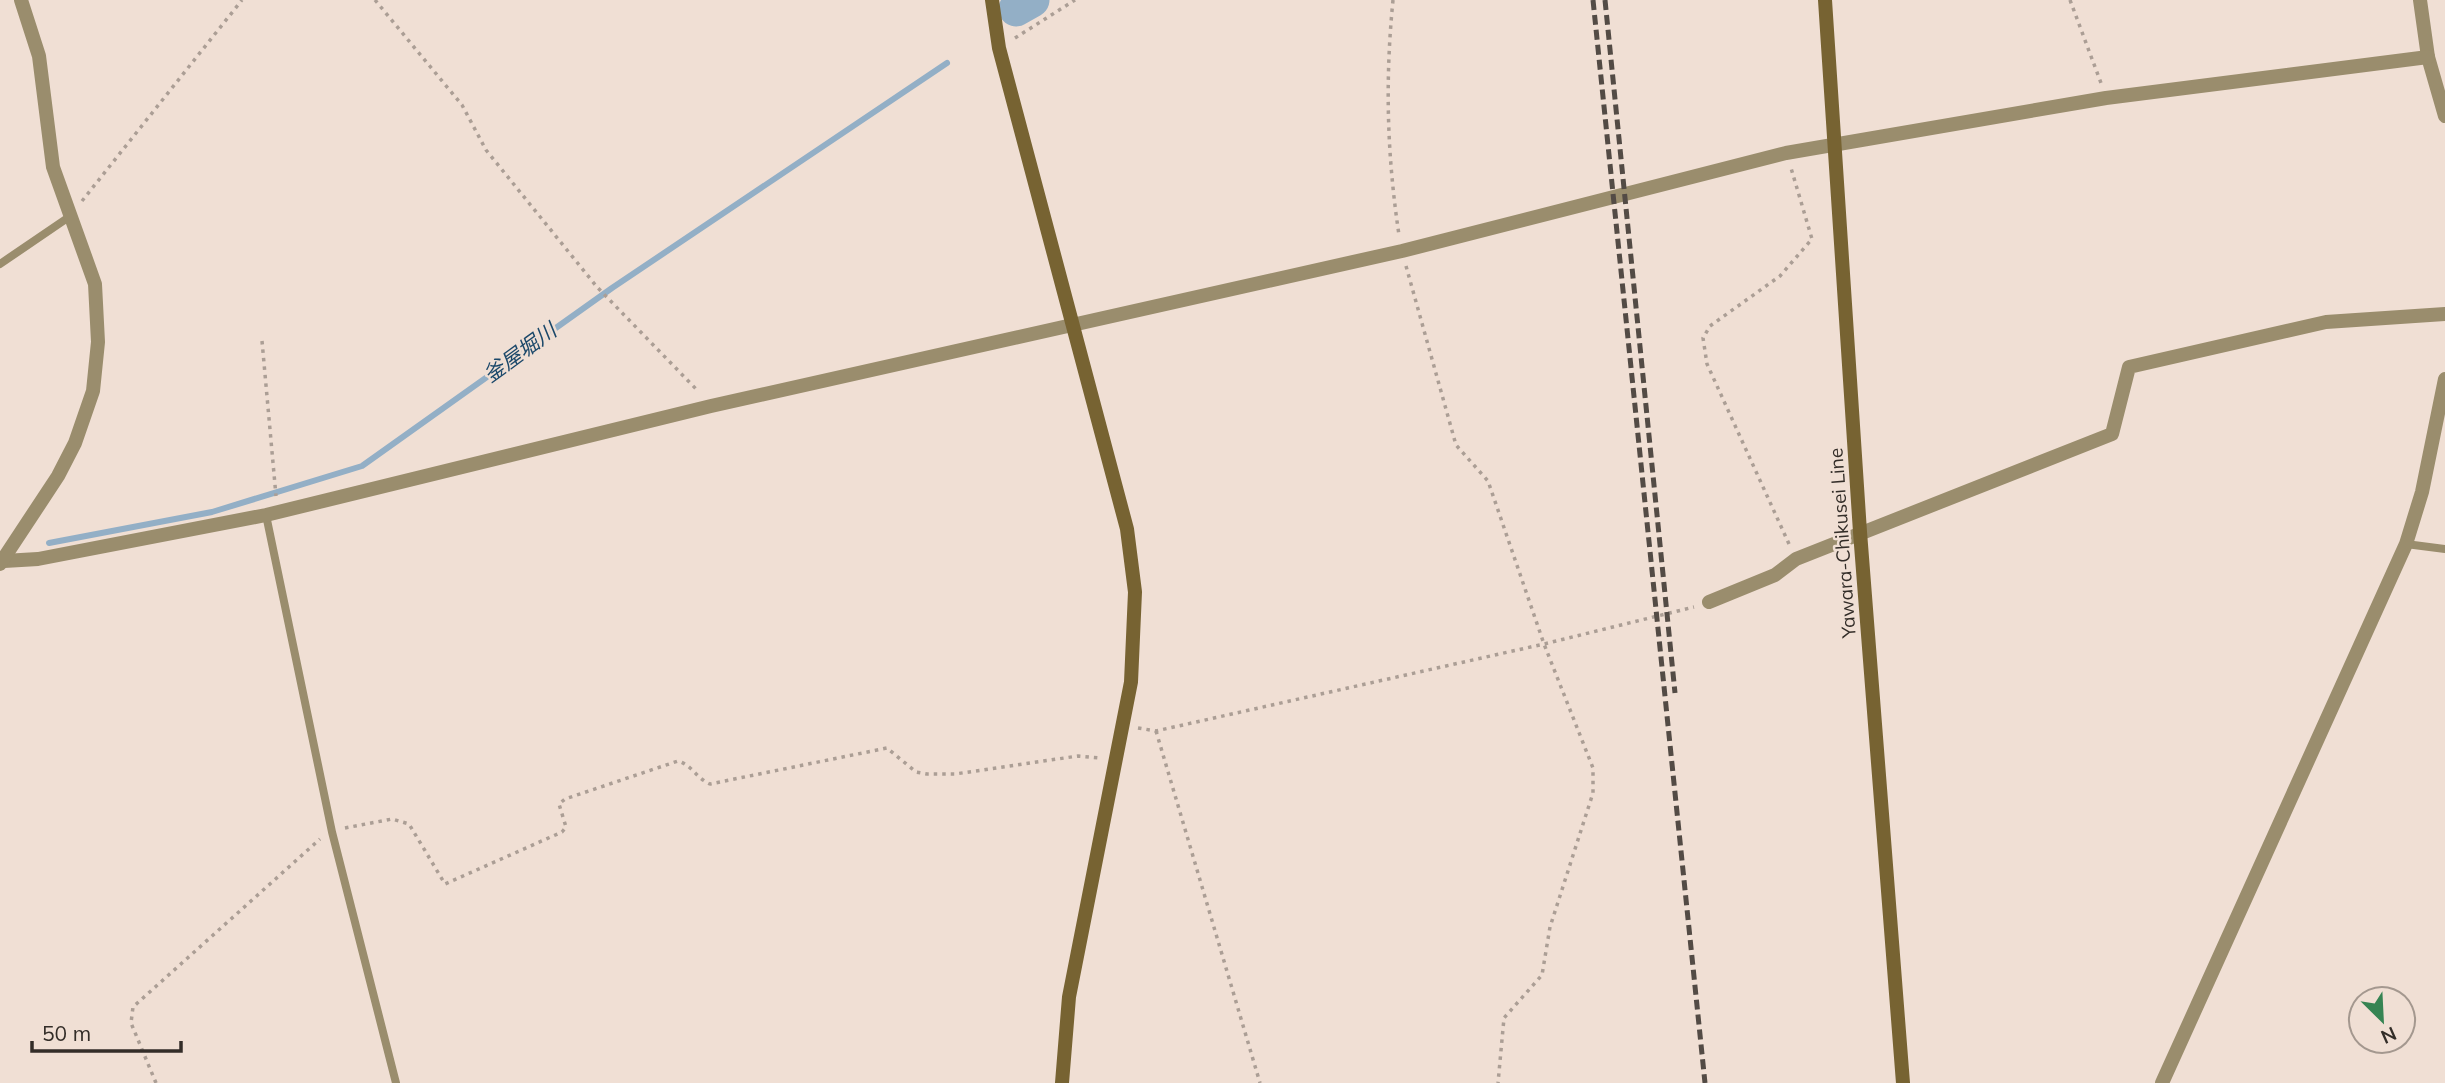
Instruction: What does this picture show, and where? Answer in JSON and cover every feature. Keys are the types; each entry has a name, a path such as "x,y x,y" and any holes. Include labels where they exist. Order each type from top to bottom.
{"street":[{"path":"2,563 58,476 86,417 93,391 98,342 95,284 52,167 39,56 21,0"},
{"path":"992,0 999,48 1128,529 1135,592 1131,682 1069,998 1062,1083"},
{"name":"Yawara-Chikusei Line","path":"1825,0 1860,532 1903,1083"},
{"path":"2420,0 2428,57 2445,116"},
{"path":"2,563 38,559 272,514 711,406 1402,250 1786,153 2106,98 2428,57"},
{"path":"1709,602 1775,575 1796,559 1860,532 2112,434 2129,367 2326,322 2445,314"},
{"path":"2162,1083 2406,544 2422,492 2445,379"}],"lane":[{"path":"0,264 69,217"},
{"path":"272,514 332,832 396,1083"},
{"path":"2406,544 2445,549"}],"path":[{"path":"69,217 242,0"},
{"path":"375,0 462,105 486,150 597,287 711,406"},
{"path":"999,48 1075,0"},
{"path":"1393,0 1387,60 1389,164 1402,250 1456,445 1488,481 1544,644 1593,768 1593,793 1550,927 1542,975 1504,1018 1498,1083"},
{"path":"2070,0 2106,98"},
{"path":"1786,153 1812,239 1780,276 1710,326 1703,338 1707,364 1796,559"},
{"path":"262,341 272,514"},
{"path":"1260,1083 1156,731 1544,644 1709,602"},
{"path":"347,827 391,819 409,824 445,884 562,831 566,827 559,804 565,799 678,761 688,764 701,780 710,784 887,748 916,772 927,774 955,774 1078,756 1116,759"},
{"path":"156,1083 131,1023 133,1007 327,833 332,832"}],"waterway":[{"name":"釜屋堀川","path":"1016,9 1032,0"},
{"name":"釜屋堀川","path":"49,543 212,512 362,466 612,288 947,63"}],"railway":[{"path":"1593,0 1705,1083"},
{"path":"1605,0 1675,693"}]}
